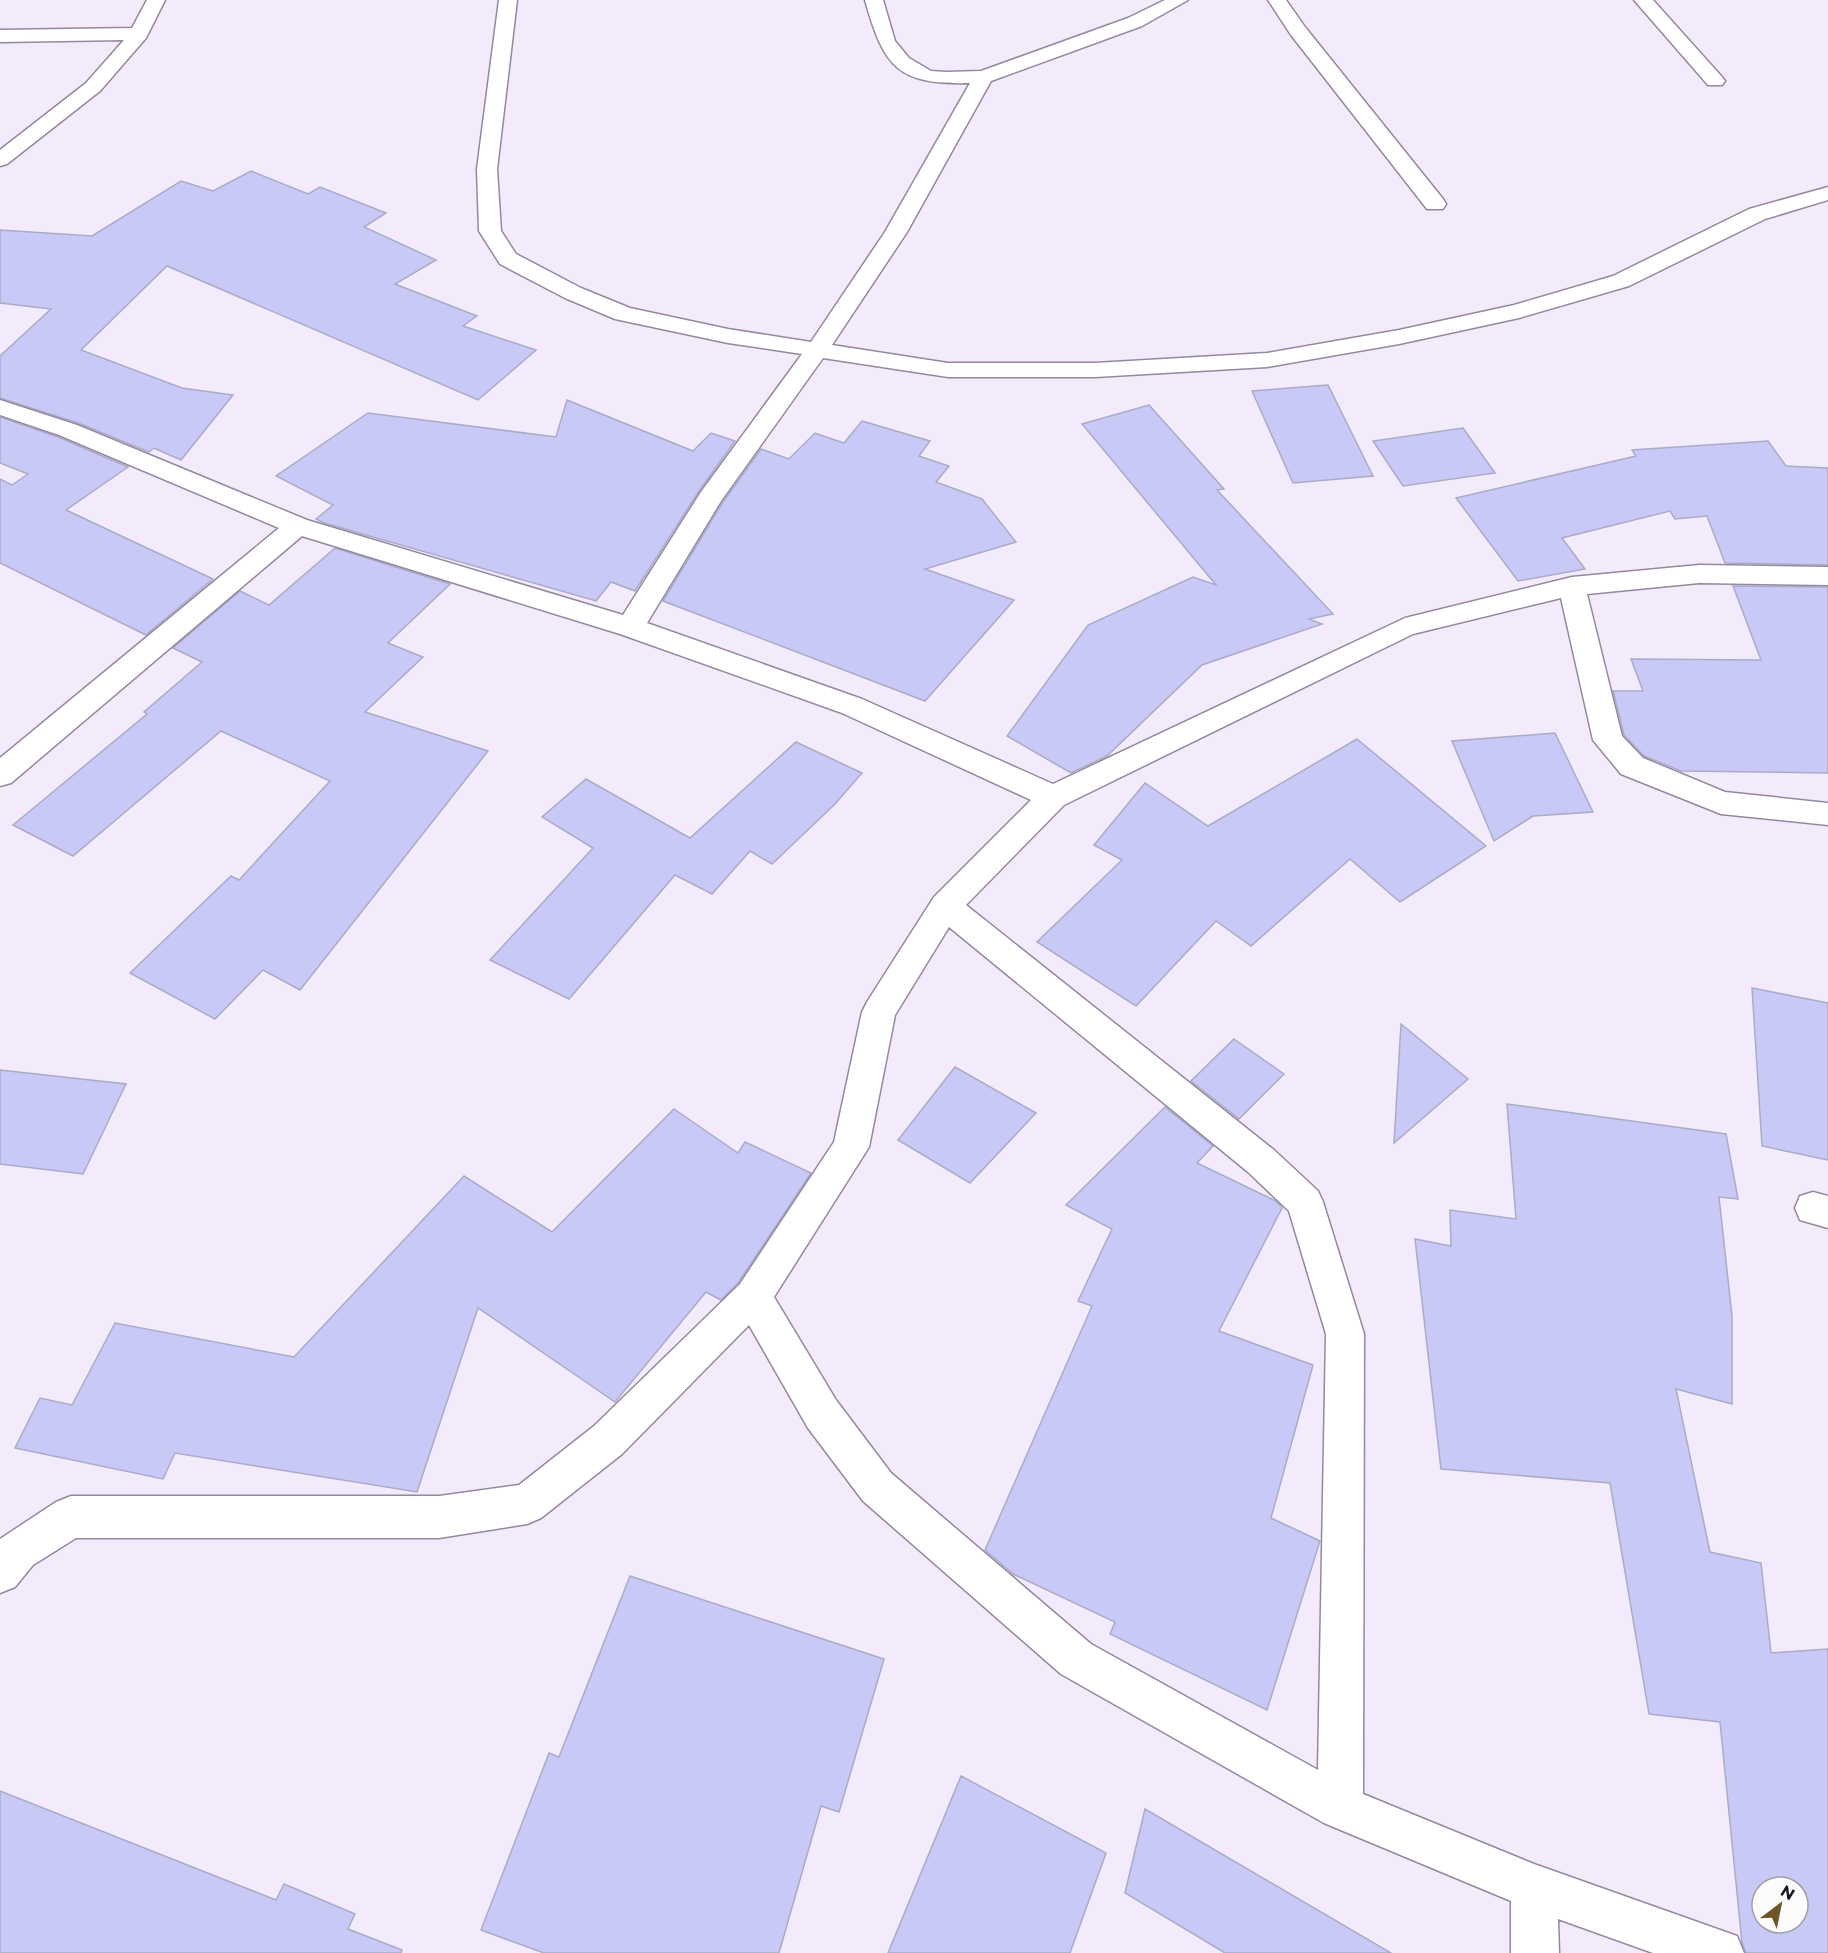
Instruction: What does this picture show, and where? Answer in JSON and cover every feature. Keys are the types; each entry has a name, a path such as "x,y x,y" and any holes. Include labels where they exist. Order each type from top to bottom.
{"street":[{"path":"0,160 93,87 139,34 156,0"},
{"path":"508,0 487,169 490,231 508,259 573,293 623,314 728,336 948,370 1095,370 1267,360 1399,337 1519,311 1621,281 1757,214 1828,193"},
{"path":"874,0 886,42 911,70 926,77 983,77 1135,22 1179,0"},
{"path":"1277,0 1298,31 1435,204"},
{"path":"1643,0 1715,81"},
{"path":"0,36 139,34"},
{"path":"630,627 710,498 817,350 896,232 983,77"},
{"path":"0,407 68,430 298,526 630,627 852,706 1053,797"},
{"path":"0,775 298,526"},
{"path":"0,1572 18,1550 71,1517 439,1516 527,1504 608,1440 753,1296 851,1147 879,1011 945,906 1053,797 1405,627 1572,586 1699,574 1828,576"},
{"path":"1572,586 1608,740 1632,766 1721,803 1828,814"},
{"path":"945,906 1261,1161 1305,1202 1345,1334 1340,1807"},
{"path":"753,1296 822,1414 886,1495 1076,1659 1340,1807 1534,1887 1719,1953"},
{"path":"1534,1887 1536,1953"}],"building":[{"path":"251,171 308,194 320,187 386,213 364,227 436,260 395,284 477,316 463,326 536,350 478,400 167,266 81,350 182,388 233,395 181,460 154,448 149,452 78,423 0,398 0,356 51,309 0,303 0,230 92,236 181,181 213,191"},
{"path":"1328,385 1373,476 1293,483 1252,391"},
{"path":"567,400 693,451 711,433 735,441 699,491 635,591 611,582 596,601 324,523 316,519 333,505 276,476 368,413 556,437"},
{"path":"1149,405 1224,489 1217,490 1333,614 1309,619 1322,624 1202,665 1107,756 1071,773 1007,736 1088,625 1193,577 1216,585 1082,424"},
{"path":"0,417 58,437 128,467 66,510 213,579 146,635 0,563 0,479 12,485 28,474 0,463"},
{"path":"862,421 930,441 919,456 949,466 936,482 982,499 1016,542 925,569 1014,600 925,701 663,601 723,502 761,449 789,459 815,433 844,443"},
{"path":"1463,428 1495,473 1403,486 1373,441"},
{"path":"1768,441 1786,466 1828,468 1828,565 1725,563 1707,516 1675,519 1670,511 1562,538 1585,569 1518,581 1456,498 1636,456 1632,450"},
{"path":"335,548 450,584 388,643 423,657 365,712 488,751 300,990 263,970 215,1019 130,973 231,876 239,880 330,781 221,731 73,856 13,825 147,714 144,712 202,662 173,648 240,591 269,605"},
{"path":"1733,586 1828,587 1828,773 1681,771 1644,756 1624,735 1613,691 1643,691 1631,659 1761,660"},
{"path":"1555,733 1593,812 1533,816 1494,841 1452,741"},
{"path":"1357,739 1486,846 1400,902 1350,859 1251,946 1216,921 1136,1006 1037,942 1122,860 1094,845 1145,783 1208,826"},
{"path":"796,742 862,773 835,804 772,864 750,851 712,894 675,875 569,999 490,960 593,848 542,817 586,779 690,838"},
{"path":"1752,988 1828,1003 1828,1160 1762,1146"},
{"path":"1401,1024 1468,1079 1394,1143"},
{"path":"1234,1039 1284,1074 1239,1119 1191,1081"},
{"path":"955,1067 1036,1113 970,1183 898,1140"},
{"path":"0,1070 126,1084 83,1174 0,1164"},
{"path":"1507,1104 1726,1134 1738,1199 1719,1197 1732,1316 1732,1404 1676,1389 1710,1552 1761,1563 1771,1653 1828,1649 1828,1953 1746,1953 1742,1943 1720,1722 1649,1714 1610,1483 1441,1469 1415,1239 1451,1246 1450,1210 1516,1219"},
{"path":"1165,1107 1213,1146 1197,1163 1276,1201 1282,1208 1219,1331 1313,1365 1271,1518 1320,1541 1267,1710 1110,1634 1115,1622 1013,1574 985,1550 1092,1306 1078,1301 1112,1229 1066,1205"},
{"path":"674,1109 738,1153 745,1142 811,1173 738,1283 721,1300 706,1292 615,1402 478,1308 417,1492 175,1453 163,1479 15,1448 40,1398 72,1405 115,1323 294,1357 464,1176 552,1232"},
{"path":"630,1576 884,1659 839,1812 821,1806 779,1953 544,1953 481,1930 549,1753 559,1757"},
{"path":"961,1776 1106,1853 1070,1953 888,1953"},
{"path":"0,1791 276,1900 284,1884 355,1914 348,1929 402,1950 401,1953 0,1953"},
{"path":"1145,1809 1391,1953 1225,1953 1125,1893"}]}
